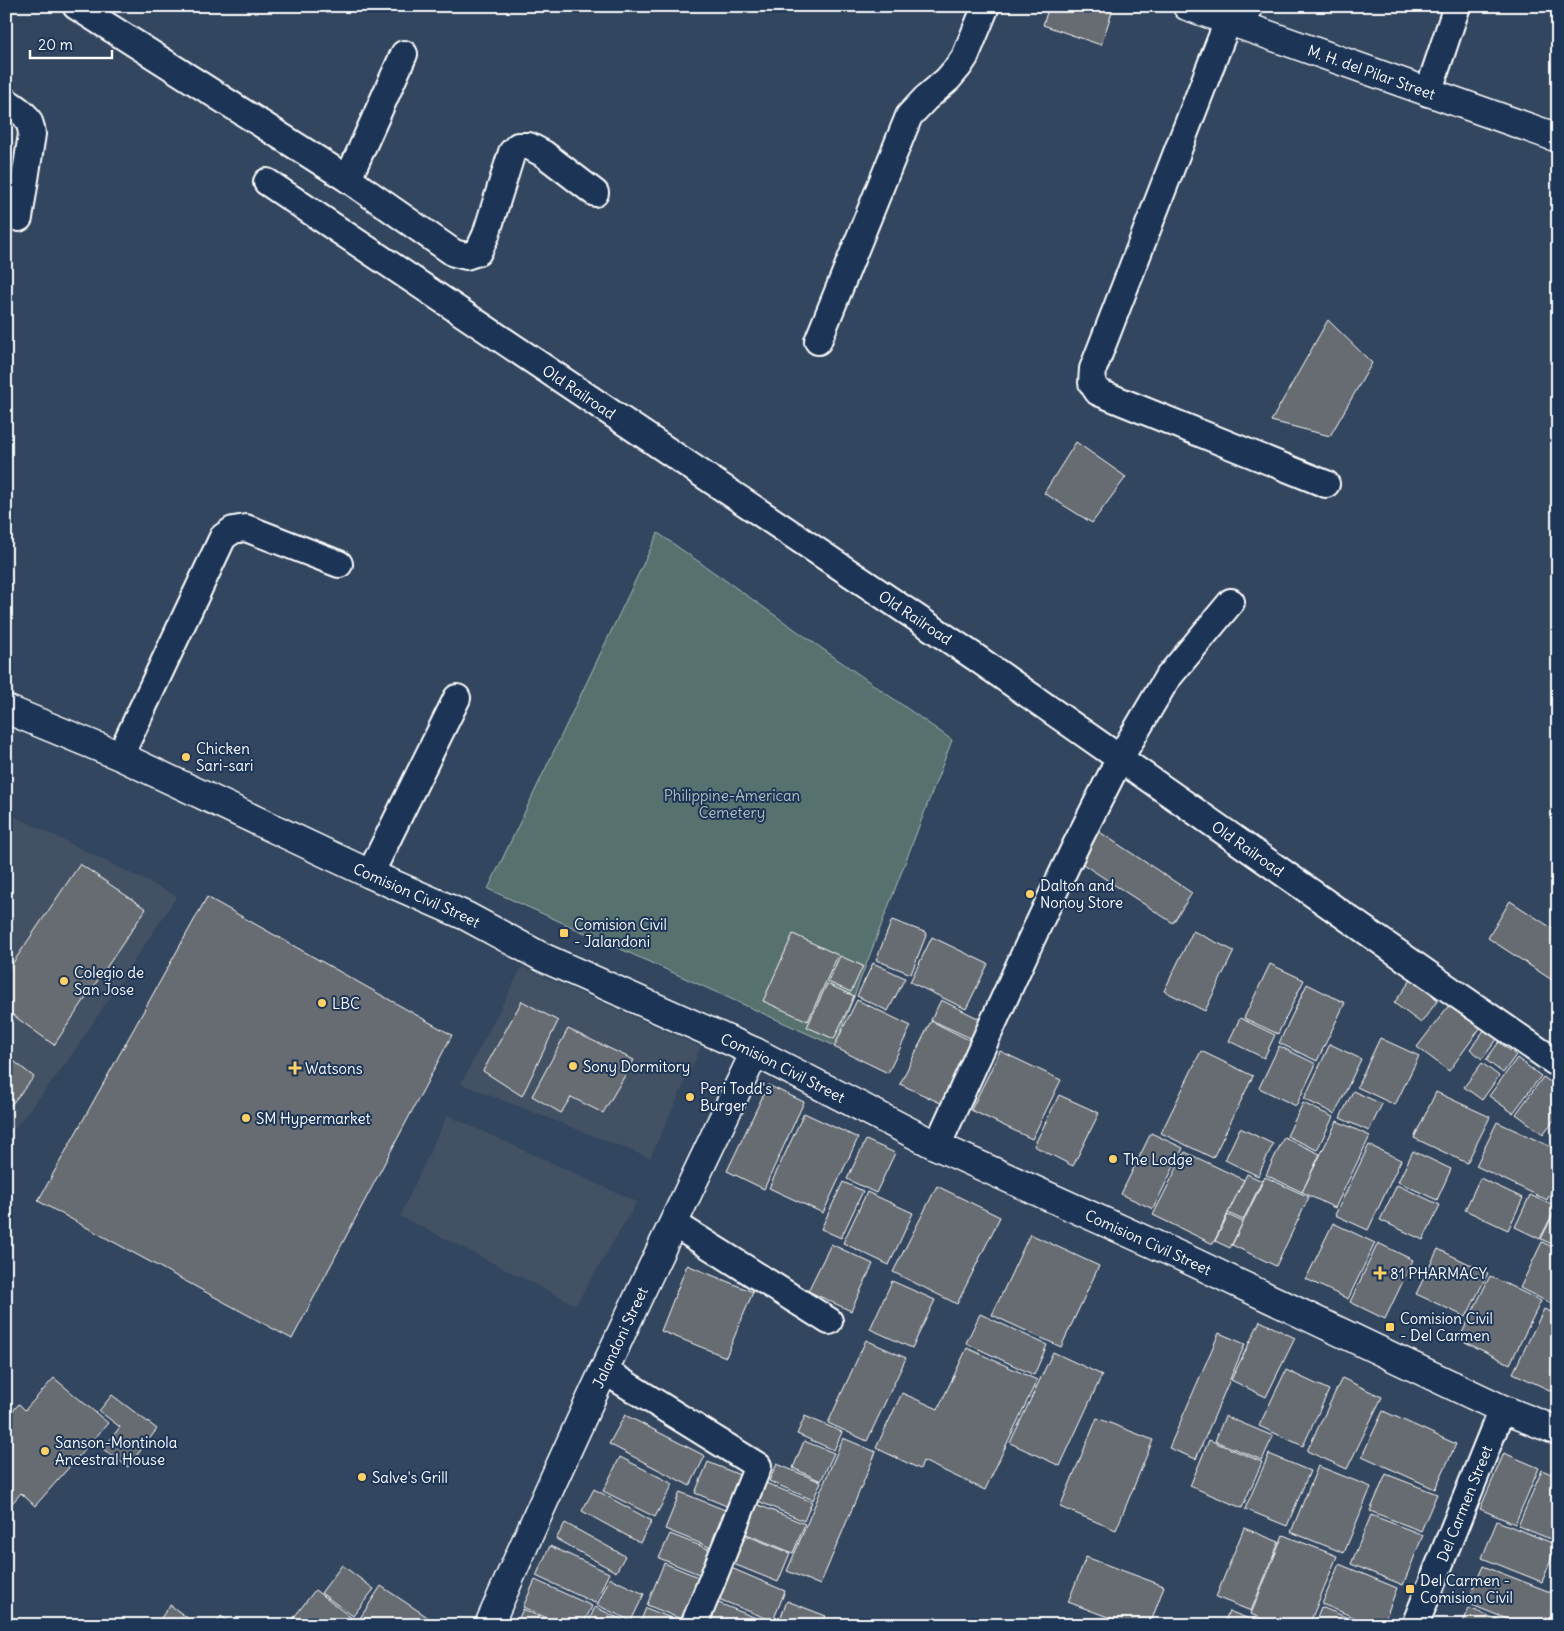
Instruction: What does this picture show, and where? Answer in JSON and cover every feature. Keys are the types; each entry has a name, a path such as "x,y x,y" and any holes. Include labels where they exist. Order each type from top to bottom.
{"main road":[{"name":"M. H. del Pilar Street","path":"1187,6 1240,17 1428,93 1558,138"},
{"name":"Comision Civil Street","path":"6,709 120,756 370,874 466,916 542,957 755,1052 937,1146 1189,1260 1502,1409 1557,1430"},
{"name":"Jalandoni Street","path":"489,1625 603,1370 755,1052"}],"street":[{"path":"76,6 348,179 454,253 466,256 478,252 486,235 512,152 518,146 529,146 544,154 595,193"},
{"path":"818,341 910,116 925,99 948,79 965,58 986,6"},
{"path":"1428,93 1457,6"},
{"path":"1240,17 1093,369 1092,383 1098,392 1326,484"},
{"path":"348,179 404,54"},
{"path":"6,101 25,115 31,122 32,134 19,218"},
{"name":"Old Railroad","path":"267,182 967,651 1449,990 1558,1064"},
{"path":"120,756 223,538 233,530 246,528 339,564"},
{"path":"937,1146 1030,942 1120,758 1166,680 1231,602"},
{"path":"370,874 456,698"},
{"path":"673,1223 830,1321"},
{"path":"603,1370 758,1466 694,1625"},
{"name":"Del Carmen Street","path":"1414,1625 1502,1409"}],"shaded area":[{"name":"Colegio de San Jose","path":"6,812 177,896 65,1065 6,1139"},
{"path":"522,967 701,1047 650,1158 461,1084"},
{"path":"447,1115 637,1202 576,1305 400,1216"}],"green space":[{"name":"Philippine-American Cemetery","path":"658,533 952,740 835,1046 488,889"}],"building":[{"path":"1049,6 1114,6 1101,45 1043,25"},
{"path":"1328,320 1372,363 1330,436 1271,421"},
{"path":"1076,442 1126,477 1092,523 1044,493"},
{"path":"1095,829 1192,893 1173,923 1075,859"},
{"path":"80,864 146,909 54,1045 6,1010 6,973"},
{"name":"SM Hypermarket","path":"207,897 452,1035 292,1339 38,1201"},
{"path":"1510,901 1558,932 1558,984 1488,938"},
{"path":"892,920 927,933 911,974 876,960"},
{"path":"1193,931 1234,951 1205,1011 1164,991"},
{"path":"793,934 838,955 808,1021 763,1001"},
{"path":"932,937 988,964 966,1009 910,982"},
{"path":"840,956 863,966 851,992 828,982"},
{"path":"873,963 905,978 888,1011 857,996"},
{"path":"1270,964 1304,980 1278,1034 1244,1018"},
{"path":"1411,980 1438,1000 1421,1023 1394,1003"},
{"path":"827,984 854,996 834,1039 807,1027"},
{"path":"1307,984 1345,1003 1317,1061 1279,1043"},
{"path":"857,1000 911,1026 888,1073 834,1047"},
{"path":"941,1000 988,1023 979,1042 931,1020"},
{"path":"522,1001 558,1021 522,1096 483,1071"},
{"path":"1450,1004 1481,1027 1449,1071 1417,1047"},
{"path":"1240,1018 1275,1035 1264,1058 1229,1041"},
{"path":"931,1021 979,1045 949,1107 900,1084"},
{"path":"568,1029 634,1060 603,1113 571,1097 561,1113 532,1096"},
{"path":"1485,1029 1498,1038 1482,1059 1470,1049"},
{"path":"1380,1038 1419,1056 1395,1105 1357,1087"},
{"path":"1499,1042 1516,1055 1503,1073 1486,1060"},
{"path":"1330,1044 1361,1059 1335,1114 1304,1099"},
{"path":"1279,1046 1316,1064 1296,1106 1259,1088"},
{"path":"1000,1051 1061,1080 1032,1139 971,1110"},
{"path":"1201,1051 1253,1076 1213,1158 1161,1133"},
{"path":"6,1055 34,1077 6,1111"},
{"path":"1517,1058 1541,1076 1513,1113 1489,1096"},
{"path":"1482,1063 1499,1076 1482,1100 1464,1087"},
{"path":"1543,1077 1558,1087 1558,1115 1543,1134 1516,1114"},
{"path":"768,1085 804,1102 764,1189 727,1171"},
{"path":"1353,1091 1382,1104 1369,1131 1340,1118"},
{"path":"1436,1092 1490,1117 1467,1163 1414,1138"},
{"path":"1059,1095 1099,1113 1073,1166 1034,1146"},
{"path":"1303,1103 1333,1117 1317,1150 1287,1136"},
{"path":"804,1113 858,1138 823,1213 769,1188"},
{"path":"1337,1121 1370,1136 1335,1208 1302,1192"},
{"path":"1497,1122 1558,1150 1558,1179 1547,1200 1476,1166"},
{"path":"1240,1128 1273,1144 1258,1176 1225,1160"},
{"path":"1151,1133 1183,1148 1153,1209 1121,1194"},
{"path":"1284,1137 1320,1154 1302,1192 1266,1175"},
{"path":"866,1140 895,1153 876,1193 847,1179"},
{"path":"1369,1145 1401,1160 1368,1230 1335,1215"},
{"path":"1413,1151 1451,1169 1437,1200 1398,1182"},
{"path":"1185,1152 1244,1180 1213,1244 1153,1215"},
{"path":"1247,1174 1262,1181 1243,1220 1228,1213"},
{"path":"1265,1177 1309,1197 1276,1266 1232,1245"},
{"path":"1480,1178 1523,1198 1508,1230 1465,1210"},
{"path":"843,1182 863,1191 841,1238 821,1229"},
{"path":"1397,1185 1440,1205 1423,1240 1380,1220"},
{"path":"937,1186 1000,1217 957,1304 893,1272"},
{"path":"867,1192 913,1213 889,1265 843,1243"},
{"path":"1530,1195 1556,1207 1540,1239 1515,1227"},
{"path":"1558,1205 1558,1247 1541,1239"},
{"path":"1228,1215 1243,1222 1230,1248 1215,1241"},
{"path":"1333,1223 1375,1243 1348,1299 1306,1279"},
{"path":"1030,1234 1099,1266 1061,1347 992,1315"},
{"path":"1542,1242 1558,1250 1558,1307 1520,1288"},
{"path":"1378,1243 1413,1260 1385,1319 1350,1302"},
{"path":"831,1244 873,1264 851,1311 808,1291"},
{"path":"1438,1249 1488,1273 1466,1317 1416,1294"},
{"path":"687,1265 753,1292 726,1357 661,1331"},
{"path":"1490,1276 1541,1301 1510,1364 1459,1339"},
{"path":"892,1281 935,1300 912,1348 870,1329"},
{"path":"1544,1309 1558,1315 1558,1394 1513,1373"},
{"path":"980,1314 1047,1345 1034,1375 966,1343"},
{"path":"1260,1321 1295,1338 1266,1397 1231,1380"},
{"path":"1219,1333 1245,1344 1196,1459 1169,1448"},
{"path":"866,1340 906,1358 867,1441 828,1423"},
{"path":"967,1348 1037,1380 985,1490 923,1461 920,1469 876,1448 902,1393 938,1409"},
{"path":"1053,1352 1102,1375 1060,1466 1010,1443"},
{"path":"1286,1370 1329,1390 1303,1446 1259,1426"},
{"name":"Sanson-Montinola Ancestral House","path":"54,1378 108,1423 35,1506 21,1493 8,1508 6,1507 6,1418 19,1404 25,1410"},
{"path":"1342,1378 1382,1397 1347,1469 1307,1451"},
{"path":"112,1395 157,1429 128,1467 103,1449 120,1427 99,1411"},
{"path":"1383,1411 1456,1444 1435,1489 1362,1456"},
{"path":"625,1415 705,1456 690,1486 609,1444"},
{"path":"805,1416 842,1432 834,1450 797,1434"},
{"path":"1225,1416 1273,1436 1262,1460 1215,1441"},
{"path":"1097,1418 1153,1440 1116,1530 1060,1507"},
{"path":"843,1438 876,1452 820,1585 787,1571"},
{"path":"1209,1440 1262,1462 1242,1508 1190,1486"},
{"path":"804,1441 834,1453 821,1481 793,1468"},
{"path":"1504,1453 1539,1468 1515,1524 1480,1509"},
{"path":"1269,1454 1310,1471 1287,1526 1245,1509"},
{"path":"620,1457 673,1484 655,1517 603,1491"},
{"path":"708,1462 747,1478 734,1509 695,1493"},
{"path":"777,1464 821,1482 813,1500 769,1481"},
{"path":"1318,1466 1371,1487 1344,1553 1291,1532"},
{"path":"1542,1470 1558,1477 1558,1529 1553,1540 1518,1526"},
{"path":"1386,1474 1437,1494 1421,1531 1370,1511"},
{"path":"766,1483 812,1502 804,1521 758,1501"},
{"path":"594,1489 652,1521 640,1543 582,1511"},
{"path":"680,1492 730,1512 714,1549 665,1529"},
{"path":"756,1504 805,1524 793,1553 744,1533"},
{"path":"1371,1515 1423,1535 1403,1585 1351,1564"},
{"path":"1497,1521 1557,1545 1542,1582 1482,1558"},
{"path":"565,1523 625,1556 616,1572 556,1539"},
{"path":"1244,1528 1279,1542 1251,1611 1216,1597"},
{"path":"733,1530 790,1553 778,1582 721,1559"},
{"path":"670,1534 711,1550 701,1575 659,1558"},
{"path":"1283,1535 1337,1556 1309,1625 1277,1625 1251,1614"},
{"path":"550,1546 609,1573 595,1603 536,1576"},
{"path":"1086,1557 1164,1586 1150,1625 1129,1625 1068,1602"},
{"path":"664,1563 703,1579 686,1621 647,1605"},
{"path":"1339,1564 1397,1588 1383,1625 1373,1625 1322,1604"},
{"path":"342,1565 374,1589 353,1616 321,1593"},
{"path":"724,1565 785,1591 773,1621 711,1596"},
{"path":"1483,1566 1558,1595 1558,1615 1554,1625 1522,1625 1467,1603"},
{"path":"610,1578 644,1594 631,1621 597,1605"},
{"path":"535,1580 592,1606 583,1625 562,1625 523,1607"},
{"path":"381,1586 432,1620 429,1625 370,1625 360,1618"},
{"path":"315,1590 361,1625 288,1625"},
{"path":"711,1600 771,1624 700,1625"},
{"path":"787,1601 826,1616 822,1625 778,1625"},
{"path":"170,1605 197,1625 156,1625"},
{"path":"595,1607 633,1625 587,1625"},
{"path":"1321,1607 1366,1625 1314,1625"},
{"path":"646,1608 681,1622 680,1625 639,1625"},
{"path":"1469,1608 1503,1622 1502,1625 1462,1625"},
{"path":"523,1609 557,1625 516,1625"},
{"path":"1229,1611 1264,1625 1223,1625"},
{"path":"221,1616 233,1625 214,1625"}],"place":[{"name":"Chicken Sari-sari","path":"186,757"},
{"name":"Dalton and Nonoy Store","path":"1030,894"},
{"name":"Comision Civil - Jalandoni","path":"564,933"},
{"name":"Colegio de San Jose","path":"64,981"},
{"name":"LBC","path":"322,1003"},
{"name":"Sony Dormitory","path":"573,1066"},
{"name":"Watsons","path":"295,1068"},
{"name":"Peri Todd's Burger","path":"690,1097"},
{"name":"SM Hypermarket","path":"246,1118"},
{"name":"The Lodge","path":"1113,1159"},
{"name":"81 PHARMACY","path":"1380,1273"},
{"name":"Comision Civil - Del Carmen","path":"1390,1327"},
{"name":"Sanson-Montinola Ancestral House","path":"45,1451"},
{"name":"Salve's Grill","path":"362,1477"},
{"name":"Del Carmen - Comision Civil","path":"1410,1589"}]}
